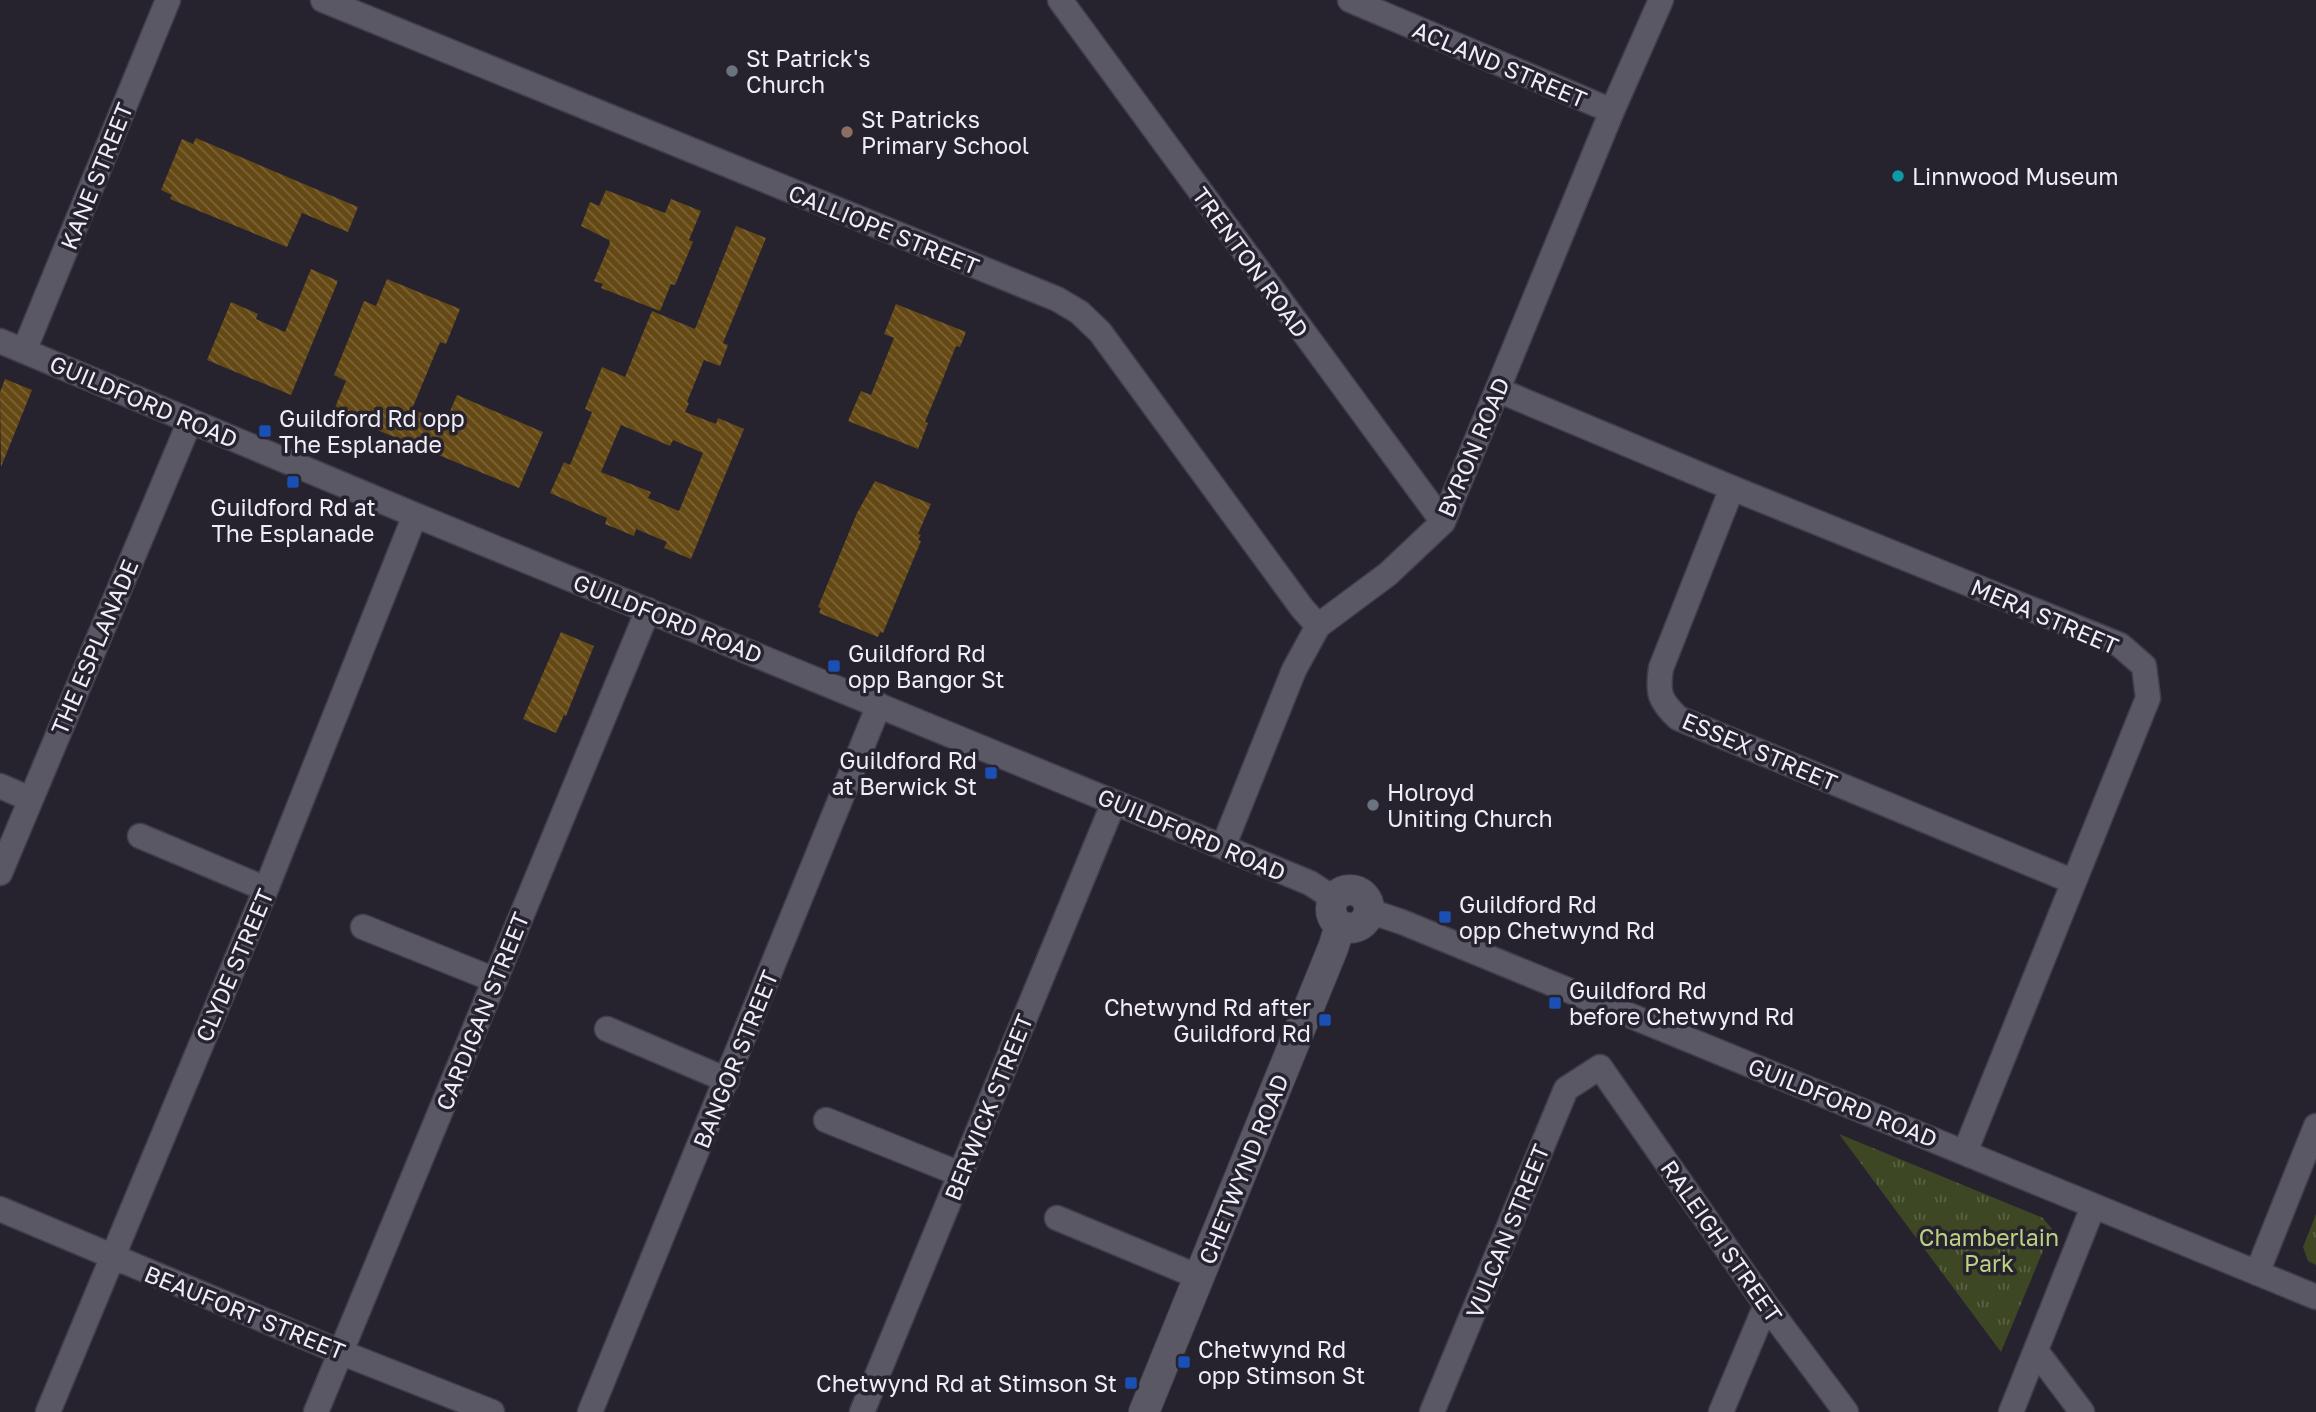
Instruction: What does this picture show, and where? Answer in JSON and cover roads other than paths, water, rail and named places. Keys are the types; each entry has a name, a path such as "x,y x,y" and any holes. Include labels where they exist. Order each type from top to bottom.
{"street":[{"name":"KANE STREET","path":"24,351 168,0"},
{"name":"CALLIOPE STREET","path":"323,0 365,8 1057,299 1079,312 1100,332 1302,608 1318,626"},
{"name":"TRENTON ROAD","path":"1060,0 1443,522"},
{"name":"ACLAND STREET","path":"1350,0 1612,111"},
{"name":"BYRON ROAD","path":"1223,847 1294,670 1318,626 1388,574 1443,522 1612,111 1661,0"},
{"name":"GUILDFORD ROAD","path":"0,341 415,515 1310,883 1337,912"},
{"name":"MERA STREET","path":"1497,390 2120,645 2144,666 2148,698 1965,1152"},
{"name":"THE ESPLANADE","path":"0,873 190,421"},
{"name":"ESSEX STREET","path":"1732,488 1661,668 1658,687 1664,705 1678,718 2072,881"},
{"name":"CLYDE STREET","path":"48,1412 265,889 415,515"},
{"name":"CARDIGAN STREET","path":"316,1412 648,610"},
{"name":"BANGOR STREET","path":"590,1412 879,705"},
{"path":"0,786 30,799"},
{"name":"BERWICK STREET","path":"862,1412 1114,802"},
{"path":"140,836 265,889"},
{"name":"GUILDFORD ROAD","path":"1369,911 1402,922 2316,1297"},
{"path":"1337,912 1353,928 1364,922 1369,911"},
{"name":"CHETWYND ROAD","path":"1144,1412 1333,948 1337,912"},
{"path":"363,927 495,980"},
{"path":"607,1029 727,1080"},
{"name":"RALEIGH STREET","path":"1601,1067 1766,1305 1846,1412"},
{"name":"VULCAN STREET","path":"1432,1412 1566,1088 1601,1067"},
{"path":"826,1120 960,1174"},
{"path":"2257,1273 2316,1126"},
{"path":"2011,1411 2093,1207"},
{"name":"BEAUFORT STREET","path":"0,1209 340,1352 492,1412"},
{"path":"1057,1218 1199,1277"},
{"path":"1721,1412 1766,1305"},
{"path":"2036,1351 2082,1412"}],"place":[{"name":"St Patrick's Church","path":"732,71"},
{"name":"St Patricks Primary School","path":"847,132"},
{"name":"Linnwood Museum","path":"1898,176"},
{"name":"Guildford Rd opp The Esplanade","path":"265,431"},
{"name":"Guildford Rd at The Esplanade","path":"293,482"},
{"name":"Guildford Rd opp Bangor St","path":"834,666"},
{"name":"Guildford Rd at Berwick St","path":"991,773"},
{"name":"Holroyd Uniting Church","path":"1373,805"},
{"name":"Guildford Rd opp Chetwynd Rd","path":"1445,917"},
{"name":"Guildford Rd before Chetwynd Rd","path":"1555,1003"},
{"name":"Chetwynd Rd after Guildford Rd","path":"1325,1020"},
{"name":"Chetwynd Rd opp Stimson St","path":"1184,1362"},
{"name":"Chetwynd Rd at Stimson St","path":"1131,1383"}],"park label":[{"name":"Chamberlain Park","path":"1989,1250"}]}
